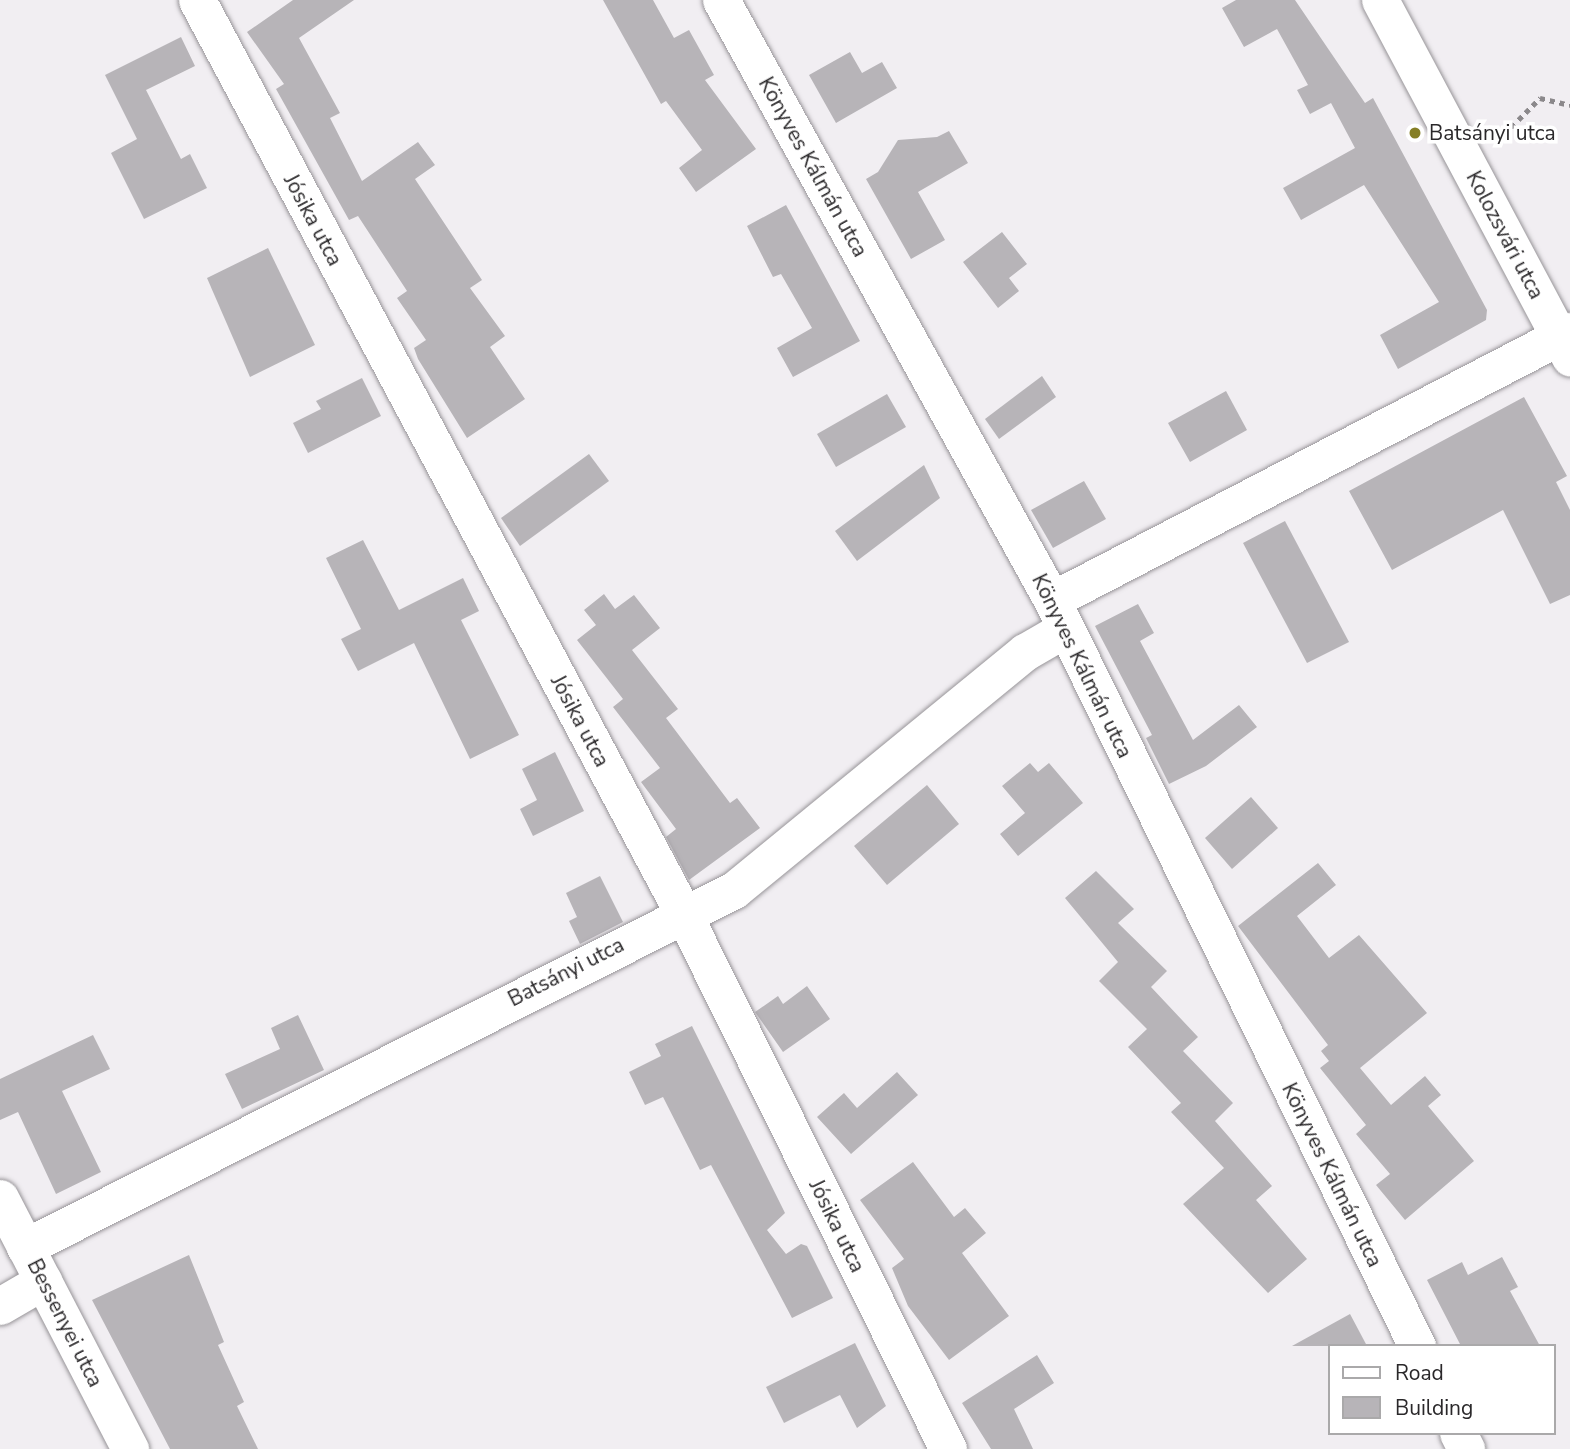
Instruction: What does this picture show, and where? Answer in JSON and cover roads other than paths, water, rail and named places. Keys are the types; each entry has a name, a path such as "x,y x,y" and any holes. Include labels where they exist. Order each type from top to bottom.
{"street":[{"name":"Jósika utca","path":"197,0 683,913 948,1449"},
{"name":"Könyves Kálmán utca","path":"721,0 1058,615 1416,1344"},
{"name":"Kolozsvári utca","path":"1380,0 1566,342"},
{"name":"Batsányi utca","path":"25,1247 683,913 734,890 853,798 1025,652 1058,615 1566,342"},
{"name":"Bessenyei utca","path":"0,1198 130,1449"},
{"path":"0,1306 43,1281"}],"place":[{"name":"Batsányi utca","path":"1415,133"}]}
